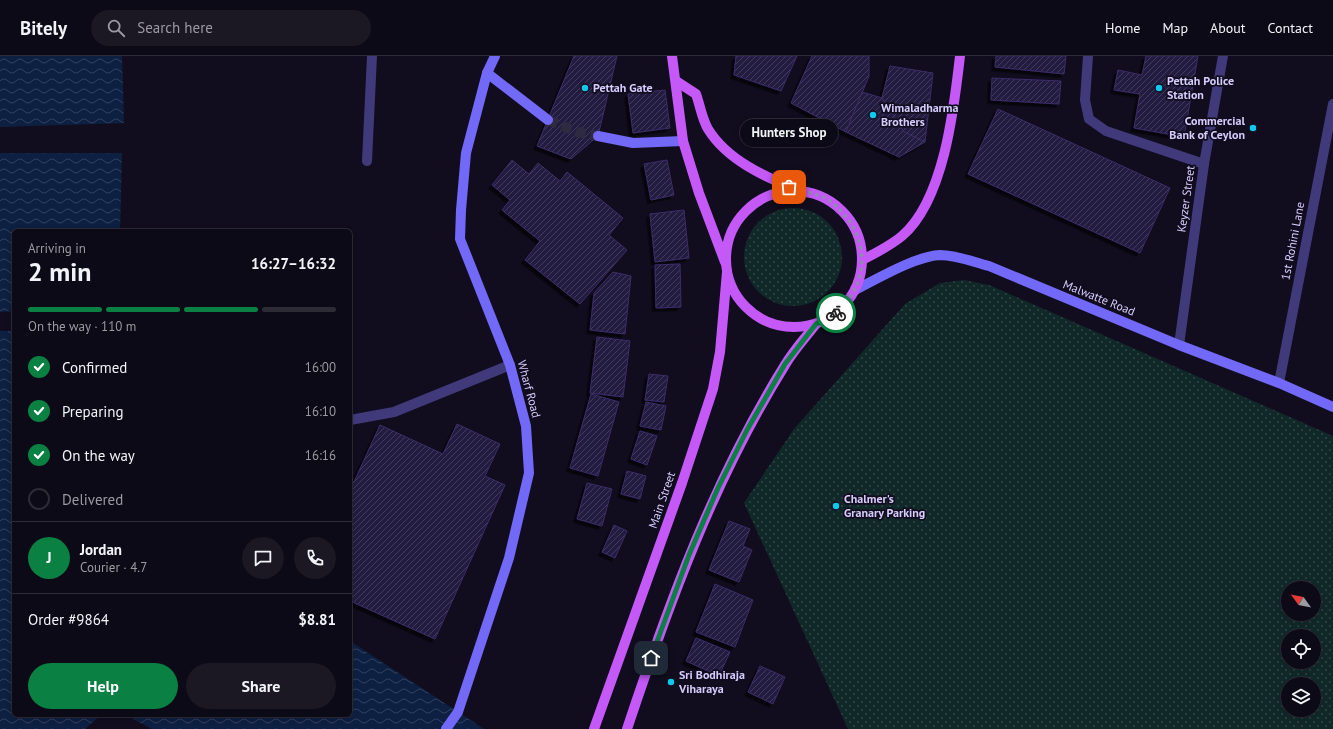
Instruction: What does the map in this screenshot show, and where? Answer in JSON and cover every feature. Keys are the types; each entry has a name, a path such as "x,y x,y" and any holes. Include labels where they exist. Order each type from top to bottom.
{"main road":[{"name":"Wharf Road","path":"446,729 458,712 509,558 529,473 526,426 510,365 460,239 466,153 487,73 495,56"},
{"path":"672,56 683,141 699,193 735,294 750,312 770,323 778,325 793,328 816,324 832,316 845,305 855,290 860,275 862,260 858,235 845,214 825,198 801,191 765,177 718,143 707,128 696,94 676,82"},
{"path":"862,260 886,247 902,236 920,214 934,185 942,165 960,56"},
{"path":"487,73 548,120"},
{"path":"598,136 633,143 683,141"},
{"path":"727,269 727,246 734,227 746,211 762,199 781,192 801,191"},
{"name":"Malwatte Road","path":"855,290 918,260 940,255 961,258 989,266 1179,345 1279,383 1333,407"},
{"name":"Main Street","path":"594,729 677,497 713,388 720,352 727,269"},
{"path":"627,729 689,555 718,488 747,430 785,364 816,324"}],"street":[{"path":"367,161 372,56"},
{"path":"1088,56 1085,100 1089,119 1106,131 1204,164"},
{"name":"Keyzer Street","path":"1179,345 1204,164 1223,56"},
{"name":"1st Rohini Lane","path":"1279,383 1333,104"},
{"path":"352,420 394,412 510,365"}],"green space":[{"path":"793,208 812,211 828,222 839,238 842,257 839,276 828,292 812,303 793,306 774,303 758,292 747,276 744,257 747,238 758,222 774,211"},
{"path":"964,280 989,285 1333,436 1333,729 848,729 744,503 794,429 905,304 940,283"}],"water":[{"path":"0,56 122,56 124,123 0,127"},
{"path":"0,153 122,153 120,229 12,229 12,311 0,312"},
{"path":"0,331 12,331 12,717 99,717 85,729 0,729"},
{"path":"352,642 484,729 152,729 130,717 352,717"}],"building":[{"name":"Pettah Gate","path":"574,56 617,56 598,136 571,159 537,146"},
{"path":"736,56 797,56 781,91 734,75"},
{"path":"812,56 869,56 869,76 846,132 791,103"},
{"path":"996,56 1066,56 1064,74 995,67"},
{"path":"1146,56 1198,56 1184,137 1134,128 1140,94 1114,90 1118,70 1142,75"},
{"path":"890,66 933,73 925,142 904,132 882,98"},
{"path":"992,78 1061,81 1059,104 991,100"},
{"path":"665,90 670,128 633,133 628,94"},
{"name":"Wimaladharma Brothers","path":"862,92 882,98 904,132 925,142 899,157 846,132"},
{"path":"998,109 1170,188 1140,253 968,174"},
{"path":"512,160 529,174 538,163 560,181 567,172 623,218 609,235 627,250 580,304 525,260 540,241 502,210 510,200 492,185"},
{"path":"667,160 674,195 651,200 644,164"},
{"path":"684,210 689,258 655,262 650,214"},
{"path":"680,264 681,307 656,308 655,265"},
{"path":"613,272 631,276 625,334 590,330 594,293"},
{"path":"597,337 630,341 623,397 590,393"},
{"path":"649,374 668,376 664,402 645,400"},
{"path":"591,394 619,402 598,476 570,468"},
{"path":"646,402 666,406 661,430 640,426"},
{"path":"457,424 500,444 485,476 505,485 435,639 352,602 352,481 354,482 380,425 443,454"},
{"path":"640,431 657,436 647,465 631,459"},
{"path":"627,471 646,476 640,499 621,494"},
{"path":"587,483 612,489 602,526 577,519"},
{"path":"729,521 750,529 743,546 752,550 739,582 709,570"},
{"path":"614,525 627,531 615,558 602,552"},
{"path":"715,584 753,600 735,647 696,632"},
{"path":"696,638 730,652 719,676 686,661"},
{"path":"760,666 785,677 773,704 748,692"}],"tunnel":[{"path":"548,120 577,132 598,136"}],"way so far":[{"path":"789,187 825,198 845,214 858,235 862,260 860,275 855,290 845,305 836,313"}],"place":[{"name":"Pettah Gate","path":"585,88"},
{"name":"Pettah Police Station","path":"1159,88"},
{"name":"Wimaladharma Brothers","path":"873,115"},
{"name":"Commercial Bank of Ceylon","path":"1253,128"},
{"name":"Hunters Shop","path":"789,187"},
{"name":"Chalmer's Granary Parking","path":"836,506"},
{"name":"Sri Bodhiraja Viharaya","path":"671,682"}],"route":[{"path":"651,658 689,555 718,488 747,430 785,364 816,324 836,313"}]}
